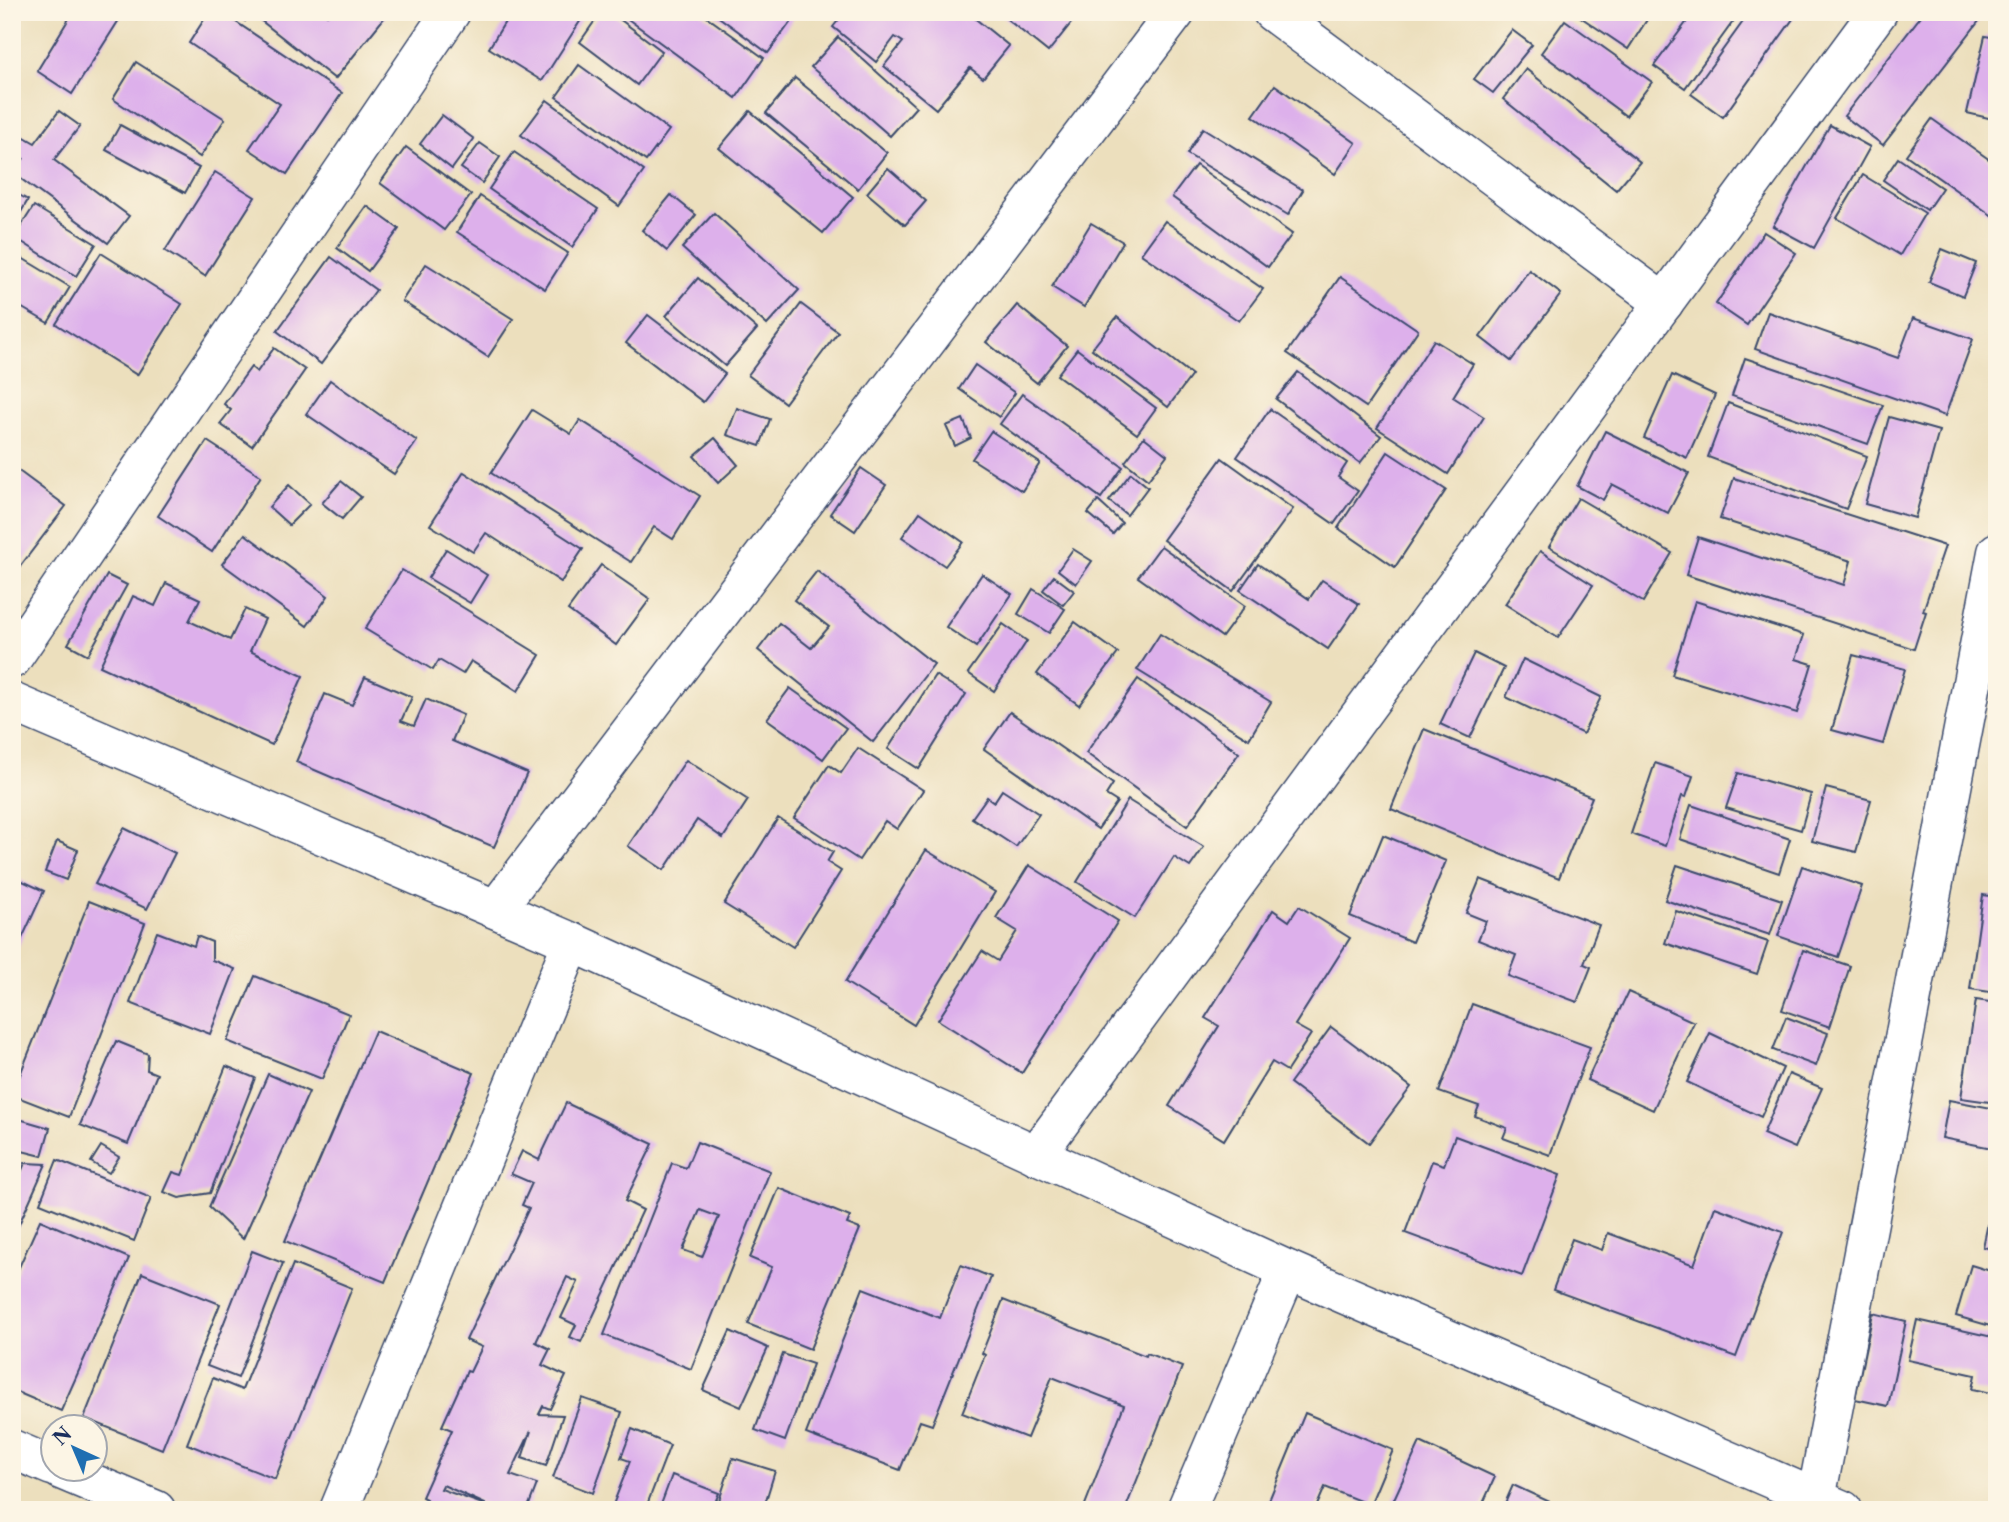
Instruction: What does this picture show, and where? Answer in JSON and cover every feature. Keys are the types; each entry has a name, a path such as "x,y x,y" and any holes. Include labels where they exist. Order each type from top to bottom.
{"street":[{"path":"12,659 452,12"},
{"path":"496,909 1176,12"},
{"path":"1272,12 1664,303"},
{"path":"1036,1155 1878,12"},
{"path":"12,702 572,942 1288,1270 1829,1504 1997,552"},
{"path":"339,1510 572,942"},
{"path":"1186,1510 1288,1270"},
{"path":"12,1449 38,1460"},
{"path":"96,1484 156,1510"}],"building":[{"path":"73,12 124,12 72,94 37,71"},
{"path":"209,12 221,12 342,93 287,174 249,149 280,104 189,43"},
{"path":"233,12 251,12 245,21"},
{"path":"265,12 323,12 327,15 330,12 389,12 335,79 259,19"},
{"path":"511,12 586,12 542,81 489,48"},
{"path":"601,12 610,12 662,51 637,85 580,42"},
{"path":"700,12 764,58 736,98 621,14"},
{"path":"712,12 791,12 795,16 768,53"},
{"path":"845,12 967,12 1009,46 983,78 970,68 936,109 884,66 903,42 895,37 876,62 833,27"},
{"path":"998,12 1080,12 1048,52"},
{"path":"1581,12 1652,12 1628,49 1579,16"},
{"path":"1694,12 1740,12 1685,88 1654,66"},
{"path":"1750,12 1798,12 1723,117 1691,94"},
{"path":"1924,12 1986,12 1883,145 1844,116"},
{"path":"1565,20 1652,82 1626,116 1541,53"},
{"path":"1512,30 1532,45 1493,93 1474,79"},
{"path":"1985,36 1997,38 1997,120 1967,113"},
{"path":"838,37 916,107 890,136 811,67"},
{"path":"136,62 225,119 200,157 113,99"},
{"path":"579,65 669,130 646,161 556,97"},
{"path":"1526,69 1640,162 1616,190 1503,99"},
{"path":"795,78 887,153 858,189 766,113"},
{"path":"1275,85 1356,143 1335,174 1253,116"},
{"path":"547,100 644,171 619,206 521,135"},
{"path":"59,111 80,126 54,160 129,216 108,243 13,173 24,158 12,172 12,125 16,132 35,143"},
{"path":"750,111 853,197 823,233 719,148"},
{"path":"442,115 474,139 452,169 420,144"},
{"path":"1932,119 1997,165 1997,219 1906,155"},
{"path":"120,125 199,168 185,193 106,150"},
{"path":"1830,125 1870,147 1814,248 1773,226"},
{"path":"1203,128 1303,190 1288,215 1187,154"},
{"path":"480,143 500,157 482,183 461,168"},
{"path":"406,147 471,195 444,230 380,183"},
{"path":"514,152 598,209 572,247 489,189"},
{"path":"1898,158 1942,188 1927,210 1883,180"},
{"path":"1196,165 1292,234 1268,267 1172,197"},
{"path":"888,168 926,201 905,225 867,193"},
{"path":"215,172 255,197 205,276 165,251"},
{"path":"1863,175 1925,213 1900,255 1837,218"},
{"path":"12,191 28,200 12,227"},
{"path":"671,195 696,215 667,251 642,230"},
{"path":"480,196 568,253 545,289 457,232"},
{"path":"34,206 96,244 76,276 14,237"},
{"path":"367,206 399,229 368,271 337,248"},
{"path":"714,213 799,290 767,325 682,248"},
{"path":"1165,221 1263,289 1239,321 1141,254"},
{"path":"1091,223 1123,242 1084,307 1052,287"},
{"path":"1764,232 1796,253 1747,325 1716,304"},
{"path":"1942,249 1976,263 1963,296 1929,282"},
{"path":"12,252 70,287 48,323 12,302"},
{"path":"101,253 182,304 137,375 56,324"},
{"path":"331,257 376,290 321,364 277,331"},
{"path":"426,264 513,319 488,357 402,301"},
{"path":"1529,270 1561,294 1511,361 1480,337"},
{"path":"1340,277 1418,330 1366,407 1287,353"},
{"path":"698,278 757,329 725,366 666,316"},
{"path":"801,304 838,332 785,403 748,375"},
{"path":"1017,305 1067,346 1037,383 986,342"},
{"path":"1768,312 1898,358 1913,318 1973,339 1945,416 1755,349"},
{"path":"648,315 725,374 703,402 626,343"},
{"path":"1117,317 1192,375 1168,407 1092,349"},
{"path":"1434,340 1473,364 1453,397 1484,417 1448,474 1377,428"},
{"path":"274,348 305,370 252,446 220,424 231,410 224,404 251,367 257,372"},
{"path":"1077,349 1156,408 1137,434 1057,375"},
{"path":"1745,358 1883,405 1868,444 1732,396"},
{"path":"975,365 1015,393 999,417 959,389"},
{"path":"1298,372 1381,436 1360,463 1276,399"},
{"path":"1672,375 1715,395 1687,458 1644,438"},
{"path":"330,380 417,441 394,474 306,414"},
{"path":"1022,394 1123,467 1101,498 1000,424"},
{"path":"1728,403 1867,456 1846,509 1708,457"},
{"path":"737,408 770,419 760,446 727,435"},
{"path":"1270,409 1347,463 1338,477 1358,491 1334,524 1237,457"},
{"path":"532,410 571,434 580,420 700,496 673,539 654,527 631,562 491,473"},
{"path":"1889,417 1939,431 1915,518 1865,504"},
{"path":"963,419 971,438 955,446 946,426"},
{"path":"991,431 1040,463 1022,491 972,459"},
{"path":"1605,431 1689,473 1668,513 1612,484 1603,500 1577,486"},
{"path":"1144,437 1167,455 1148,480 1125,462"},
{"path":"715,438 738,465 718,483 694,456"},
{"path":"207,441 261,476 212,552 158,516"},
{"path":"1388,452 1446,490 1395,567 1338,528"},
{"path":"1222,458 1293,509 1233,591 1163,540"},
{"path":"12,466 66,506 12,577"},
{"path":"861,468 886,485 855,531 830,514"},
{"path":"464,472 583,549 561,582 486,533 473,552 430,525"},
{"path":"1131,473 1148,487 1127,515 1109,501"},
{"path":"1734,478 1945,546 1923,611 1926,612 1914,649 1686,575 1698,537 1844,585 1851,561 1720,519"},
{"path":"341,481 361,497 342,519 322,503"},
{"path":"289,485 310,504 289,525 269,507"},
{"path":"1578,498 1672,553 1643,602 1549,547"},
{"path":"1098,501 1122,523 1113,534 1088,513"},
{"path":"920,512 963,542 945,566 902,537"},
{"path":"245,534 328,596 307,626 222,564"},
{"path":"1161,546 1245,606 1222,637 1138,577"},
{"path":"446,549 487,575 470,603 428,578"},
{"path":"1073,549 1092,561 1076,584 1058,570"},
{"path":"1540,551 1593,585 1558,638 1505,604"},
{"path":"1258,564 1309,599 1322,580 1359,604 1328,649 1240,590"},
{"path":"601,565 650,599 616,645 568,610"},
{"path":"402,570 540,655 518,691 471,661 463,674 439,660 433,670 365,629"},
{"path":"817,571 934,664 873,742 758,650 779,623 811,648 829,627 794,600"},
{"path":"982,574 1012,594 976,647 946,627"},
{"path":"107,575 127,585 88,655 68,644"},
{"path":"1054,576 1074,591 1063,605 1043,590"},
{"path":"166,583 200,599 189,621 230,640 245,609 265,619 250,651 303,676 272,745 100,666 133,596 155,606"},
{"path":"1033,589 1065,609 1049,633 1018,614"},
{"path":"1695,601 1804,635 1796,659 1812,664 1797,713 1672,675"},
{"path":"1075,622 1118,653 1079,705 1037,674"},
{"path":"1003,624 1027,641 994,691 968,673"},
{"path":"1160,634 1271,702 1249,739 1137,670"},
{"path":"1474,653 1504,668 1470,738 1440,724"},
{"path":"1853,655 1905,669 1883,744 1832,730"},
{"path":"1523,659 1601,697 1583,734 1506,697"},
{"path":"935,675 966,694 919,769 888,749"},
{"path":"365,677 412,697 401,721 414,726 426,699 463,715 452,741 527,773 494,847 296,762 325,694 352,705"},
{"path":"1138,679 1239,753 1187,826 1086,753"},
{"path":"790,688 846,728 823,759 767,719"},
{"path":"1010,712 1113,784 1106,795 1117,802 1098,829 984,749"},
{"path":"1424,729 1592,797 1559,878 1391,809"},
{"path":"858,748 923,790 897,829 885,821 859,860 794,818 829,765 841,773"},
{"path":"686,760 748,800 723,838 697,820 664,870 628,846"},
{"path":"1655,763 1693,776 1686,797 1682,796 1665,846 1631,834"},
{"path":"1738,773 1811,794 1801,830 1726,808"},
{"path":"1826,788 1871,800 1856,852 1812,841"},
{"path":"1002,790 1039,814 1016,847 972,818 987,797 994,802"},
{"path":"1128,800 1204,847 1190,867 1174,857 1135,918 1077,882"},
{"path":"1691,805 1790,839 1779,873 1680,839"},
{"path":"778,818 833,852 827,862 841,871 793,947 724,904"},
{"path":"124,828 175,853 147,909 95,884"},
{"path":"1383,835 1446,861 1412,942 1350,916"},
{"path":"57,841 78,850 66,880 45,872"},
{"path":"926,850 995,892 914,1025 845,982"},
{"path":"1029,865 1118,921 1022,1073 938,1020 982,951 998,961 1017,931 996,918"},
{"path":"1677,865 1782,900 1770,935 1665,900"},
{"path":"1802,866 1862,886 1838,957 1778,936"},
{"path":"12,876 44,891 12,960"},
{"path":"1480,879 1599,925 1584,964 1591,967 1577,1002 1508,976 1516,955 1478,940 1486,921 1466,913"},
{"path":"1983,895 1997,897 1997,993 1970,989"},
{"path":"89,901 145,923 69,1117 12,1095"},
{"path":"1299,906 1350,938 1295,1025 1311,1034 1287,1071 1272,1062 1224,1140 1169,1106 1219,1026 1205,1018 1273,910 1289,921"},
{"path":"1676,911 1768,942 1757,974 1665,943"},
{"path":"157,932 194,946 197,936 212,942 212,960 235,969 210,1034 130,1003"},
{"path":"1803,950 1850,966 1830,1027 1782,1010"},
{"path":"255,976 349,1014 322,1079 227,1041"},
{"path":"1628,992 1694,1022 1653,1110 1587,1080"},
{"path":"1976,1000 1997,1003 1997,1103 1961,1098"},
{"path":"1472,1004 1590,1047 1550,1155 1503,1138 1507,1128 1475,1116 1479,1106 1439,1092"},
{"path":"1786,1017 1828,1033 1816,1066 1773,1050"},
{"path":"1331,1027 1411,1087 1369,1143 1290,1083"},
{"path":"375,1031 474,1073 385,1282 285,1241"},
{"path":"1710,1033 1783,1068 1761,1117 1687,1082"},
{"path":"116,1041 148,1054 147,1070 157,1074 128,1144 80,1125"},
{"path":"226,1066 255,1078 210,1193 179,1198 164,1192 173,1172 182,1175"},
{"path":"268,1074 309,1092 243,1239 209,1207"},
{"path":"1789,1074 1822,1088 1795,1148 1763,1134"},
{"path":"1949,1100 1997,1109 1997,1149 1942,1138"},
{"path":"566,1103 653,1144 625,1201 643,1210 581,1342 570,1337 576,1325 561,1318 578,1282 567,1277 536,1342 550,1349 542,1365 566,1376 550,1409 543,1406 539,1414 563,1415 546,1466 522,1458 531,1431 510,1475 537,1484 527,1510 423,1510 426,1499 422,1497 452,1430 442,1426 467,1371 470,1372 482,1347 466,1340 529,1208 522,1205 532,1183 511,1174 522,1151 539,1160","holes":["443,1485 485,1505 441,1489"]},
{"path":"19,1119 50,1128 42,1156 18,1150"},
{"path":"1455,1136 1560,1175 1522,1276 1405,1233 1432,1161 1444,1165"},
{"path":"697,1142 770,1171 691,1369 604,1335 672,1163 686,1168","holes":["700,1210 719,1217 702,1257 683,1250"]},
{"path":"101,1146 119,1157 109,1173 91,1162"},
{"path":"57,1160 151,1198 134,1241 40,1203"},
{"path":"25,1163 46,1164 12,1240 12,1178 18,1179"},
{"path":"779,1188 850,1217 847,1224 860,1229 810,1349 748,1324 772,1267 750,1258"},
{"path":"1715,1207 1783,1232 1736,1357 1553,1290 1572,1239 1602,1250 1608,1233 1694,1265"},
{"path":"40,1220 129,1258 61,1411 12,1390 12,1283"},
{"path":"1988,1223 1997,1224 1997,1250 1983,1247"},
{"path":"252,1251 283,1263 238,1378 207,1366"},
{"path":"293,1264 352,1288 275,1479 187,1444 213,1378 242,1390"},
{"path":"961,1265 991,1277 932,1425 920,1421 900,1470 806,1434 863,1288 940,1318"},
{"path":"1971,1265 1997,1273 1997,1328 1956,1316"},
{"path":"142,1273 220,1304 162,1449 108,1428 108,1414 86,1414"},
{"path":"1003,1300 1146,1356 1147,1353 1182,1367 1125,1510 1083,1510 1124,1405 1052,1377 1027,1438 962,1413"},
{"path":"1873,1313 1906,1321 1888,1406 1855,1399"},
{"path":"1917,1320 1997,1338 1997,1394 1972,1389 1975,1375 1908,1360"},
{"path":"730,1331 768,1348 741,1407 703,1390"},
{"path":"783,1354 813,1364 785,1441 755,1430"},
{"path":"582,1398 622,1412 593,1493 553,1478"},
{"path":"1305,1413 1393,1450 1370,1505 1325,1487 1315,1510 1265,1510"},
{"path":"632,1429 670,1445 645,1510 611,1510 630,1461 621,1458"},
{"path":"1420,1442 1495,1477 1480,1510 1389,1510"},
{"path":"733,1458 775,1471 763,1510 716,1510"},
{"path":"672,1475 719,1493 712,1510 659,1510"},
{"path":"1513,1485 1567,1510 1502,1510"}]}
